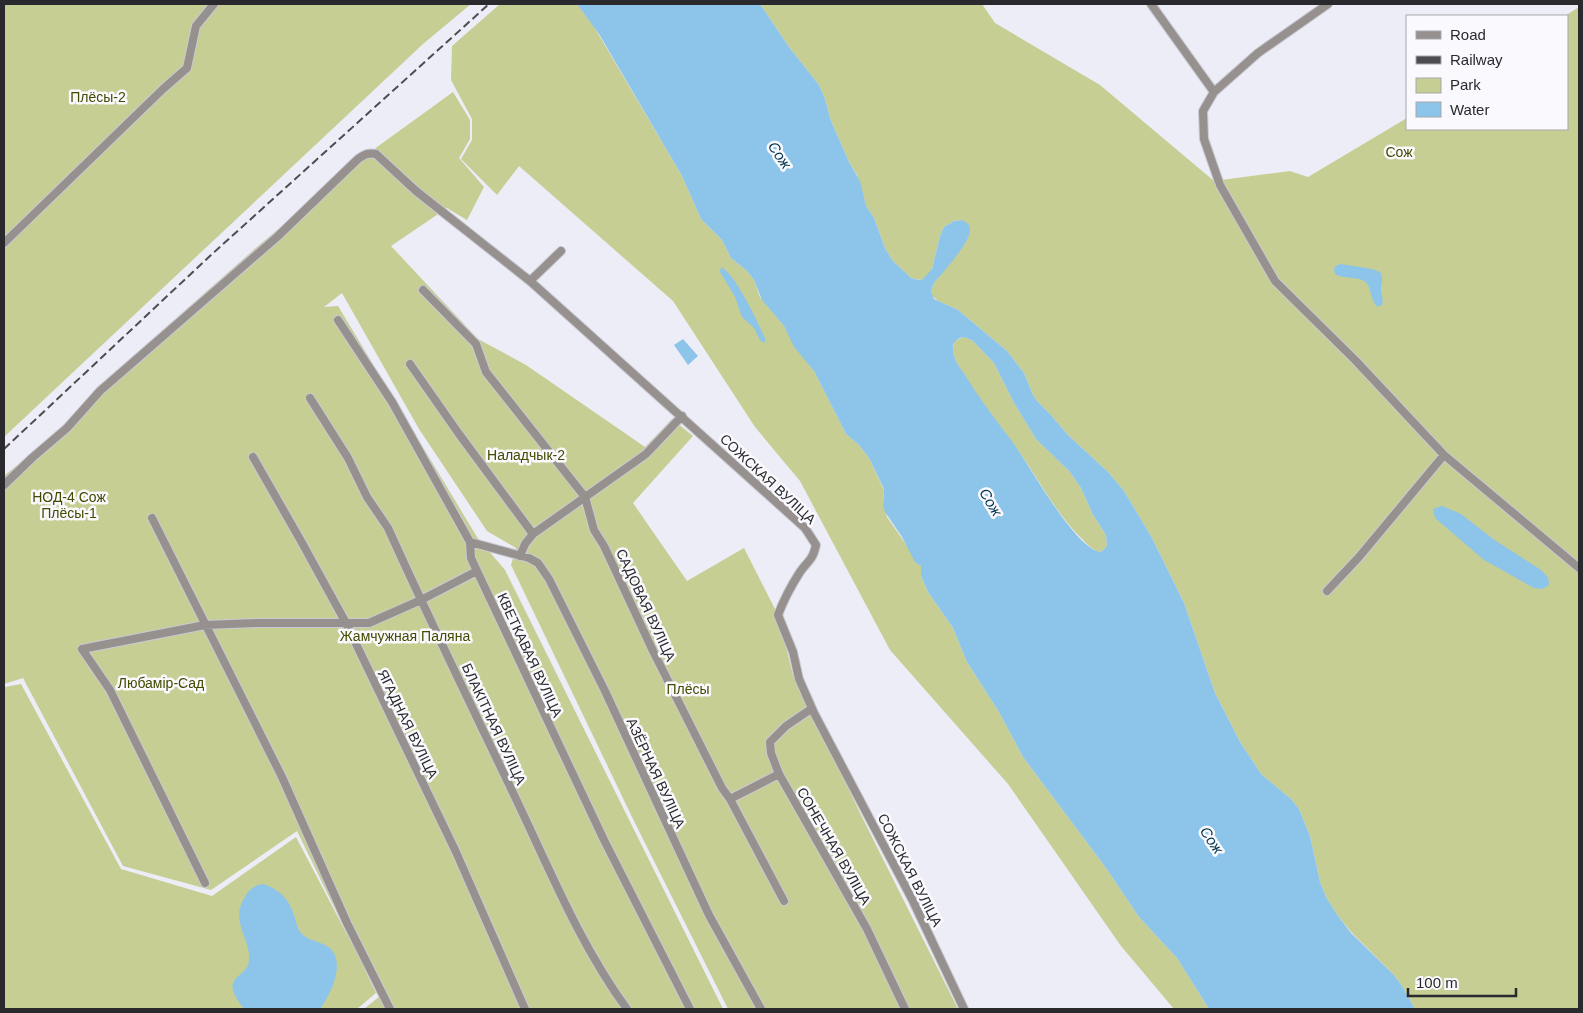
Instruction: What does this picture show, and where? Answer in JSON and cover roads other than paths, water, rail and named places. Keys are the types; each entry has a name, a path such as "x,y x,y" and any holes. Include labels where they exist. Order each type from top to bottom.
{"street":[{"path":"4,243 187,68 196,26 214,4"},
{"path":"1151,4 1214,92"},
{"path":"1328,4 1258,53 1214,92 1203,111 1204,139 1220,185 1275,281 1356,361 1444,455 1579,568"},
{"name":"СОЖСКАЯ ВУЛІЦА","path":"4,485 67,428 100,391 277,238 366,154 376,154 416,190 530,281 788,510 805,528 816,545 813,558 802,570 786,595 778,615 793,652 799,678 811,708 913,901 964,1009"},
{"path":"530,281 561,251"},
{"path":"423,290 476,344 486,372 585,497"},
{"name":"КВЕТКАВАЯ ВУЛІЦА","path":"338,320 392,402 470,542 471,558 477,571 604,840 690,1009"},
{"path":"410,364 533,534"},
{"name":"БЛАКІТНАЯ ВУЛІЦА","path":"310,398 348,458 367,497 388,528 557,887 596,960 627,1009"},
{"path":"520,556 525,544 533,534 646,454 682,416"},
{"path":"1327,592 1359,557 1444,455"},
{"name":"ЯГАДНАЯ ВУЛІЦА","path":"253,457 346,623 456,852 525,1009"},
{"name":"САДОВАЯ ВУЛІЦА","path":"585,497 594,530 604,546 687,719 722,788 730,799 784,901"},
{"path":"152,518 282,777 347,923 390,1009"},
{"name":"АЗЁРНАЯ ВУЛІЦА","path":"470,542 538,563 549,579 605,691 709,915 761,1009"},
{"path":"205,882 110,690 82,649 205,625 369,623 421,600 477,571"},
{"name":"СОНЕЧНАЯ ВУЛІЦА","path":"811,708 786,726 770,742 771,753 779,774 867,929 905,1009"},
{"path":"730,799 779,774"}],"water":[{"name":"Сож","path":"577,4 760,4 789,47 819,85 831,121 849,162 860,181 866,206 874,218 885,248 893,261 911,278 923,279 932,269 944,227 954,221 962,220 969,224 969,235 966,241 956,257 934,283 931,291 934,299 958,310 1007,351 1024,373 1037,401 1069,436 1108,472 1124,491 1152,538 1184,603 1215,693 1240,742 1262,775 1291,799 1299,809 1310,836 1320,882 1326,897 1351,933 1393,974 1415,1009 1209,1009 1177,958 1139,917 1106,868 1023,757 999,712 967,662 953,628 928,592 921,576 921,566 915,562 902,537 885,512 883,505 884,489 869,458 859,445 846,434 814,371 794,347 784,326 762,300 754,280 747,271 731,258 722,240 701,219 682,176 599,34","holes":["963,337 972,340 994,363 1014,403 1036,439 1070,472 1081,488 1093,515 1106,535 1107,546 1101,552 1090,547 1065,521 1019,451 959,367 954,354 954,344 956,340"]},
{"path":"1341,264 1380,272 1382,278 1382,305 1378,307 1375,304 1366,282 1335,274 1335,266"},
{"path":"721,267 727,271 746,299 765,338 765,343 760,340 754,328 742,317 735,297 720,272"},
{"path":"683,339 698,356 688,365 674,345"},
{"path":"1442,506 1461,514 1493,539 1541,570 1548,579 1548,586 1542,589 1534,588 1484,560 1435,518 1433,509"},
{"path":"263,884 279,892 286,899 301,933 309,939 325,945 336,958 336,976 329,994 320,1009 244,1009 236,998 233,983 244,971 249,960 249,952 239,914 241,906 250,890 255,886"}],"railway":[{"path":"4,449 211,255 489,4"}],"park label":[{"name":"Плёсы-2","path":"98,97"},
{"name":"Наладчык-2","path":"526,455"},
{"name":"НОД-4 Сож Плёсы-1","path":"69,506"},
{"name":"Жамчужная Паляна","path":"405,636"},
{"name":"Любамір-Сад","path":"161,683"},
{"name":"Плёсы","path":"688,689"}]}
